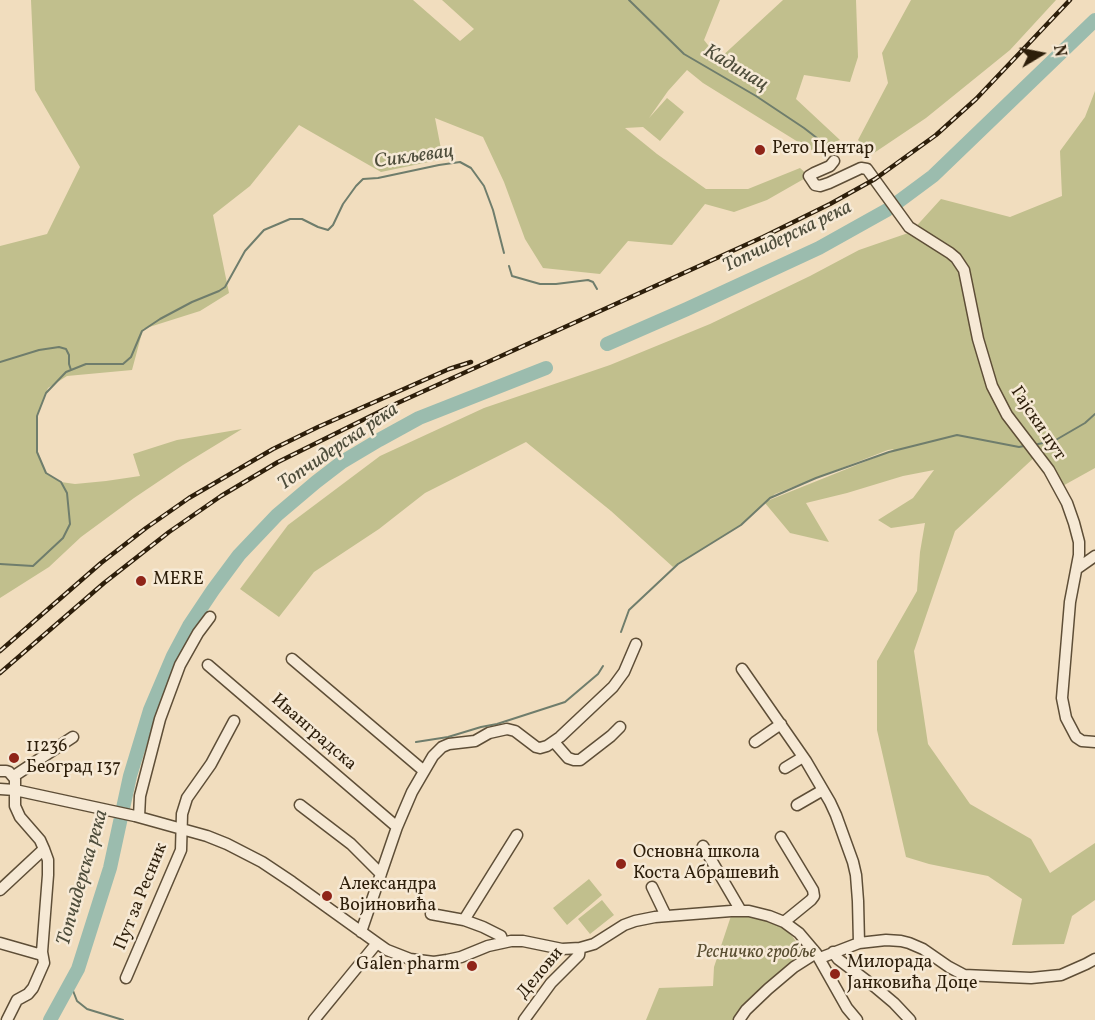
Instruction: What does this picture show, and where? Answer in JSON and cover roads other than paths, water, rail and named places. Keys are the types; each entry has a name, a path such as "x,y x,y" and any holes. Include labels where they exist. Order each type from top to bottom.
{"street":[{"name":"Гајски пут","path":"834,161 826,168 809,176 815,184 820,186 861,168 867,169 909,226 950,253 962,266 978,339 992,386 1007,415 1038,454 1059,488 1074,523 1080,555 1071,602 1062,698 1066,718 1076,737 1082,741 1095,742"},
{"path":"1078,568 1095,556"},
{"path":"137,816 160,719 180,665 210,617"},
{"path":"361,932 397,827 412,792 442,747 475,741 489,733 507,729 515,731 536,747 543,747 554,741 613,687 624,672 636,644"},
{"path":"292,660 424,771"},
{"name":"Иванградска","path":"208,664 397,827"},
{"path":"742,669 803,757 836,815 856,875 859,943"},
{"path":"755,742 778,719"},
{"name":"Пут за Ресник","path":"126,978 181,850 182,814 187,798 211,764 234,721"},
{"path":"554,741 568,758 580,760 620,727"},
{"path":"14,776 73,736"},
{"path":"785,768 803,757"},
{"path":"0,771 6,771 14,776"},
{"path":"7,1020 17,1000 33,988 44,963 42,955 48,876 45,849 16,810 14,776"},
{"path":"0,789 15,790 137,816 227,844 262,862 387,950 410,959 434,962 454,959 503,942 523,941 562,949 580,948 594,944 624,925 643,919 741,911 759,913 784,922 799,933 818,956 847,1008 857,1020"},
{"path":"797,805 823,790"},
{"path":"300,805 351,844 381,874"},
{"path":"464,920 517,835"},
{"path":"781,837 813,890 814,896 784,922"},
{"path":"703,846 741,911"},
{"path":"0,890 45,849"},
{"path":"652,887 666,916"},
{"path":"431,914 464,920 497,933 503,942"},
{"path":"739,1020 746,1010 794,967 818,956 859,943 886,940 909,943 923,949 959,973 970,976 1051,977 1069,973 1095,959"},
{"path":"0,943 42,955"},
{"path":"314,1020 376,943"},
{"name":"Делови","path":"524,1020 551,983 579,955 580,948"},
{"path":"833,952 837,959 875,987 910,1020"}],"waterway":[{"name":"Кадинац","path":"629,0 684,54 756,96 835,152"},
{"name":"Топчидерска река","path":"898,202 933,176 1095,20"},
{"name":"Сикљевац","path":"0,564 33,566 63,538 70,524 67,493 61,482 46,473 37,452 37,416 46,393 66,372 86,364 123,364 131,357 142,331 192,302 225,287 245,251 264,230 290,219 302,219 328,230 333,225 343,204 363,179 460,162 471,168 484,186 504,253"},
{"name":"Топчидерска река","path":"607,344 819,248 887,210"},
{"name":"Сикљевац","path":"509,266 512,276 540,284 588,280 593,282 597,289"},
{"name":"Сикљевац","path":"0,362 39,350 59,347 66,349 71,370"},
{"name":"Топчидерска река","path":"50,1020 78,969 110,868 130,776 150,710 173,656 189,626 239,555 277,515 342,462 419,418 546,368"},
{"path":"1038,444 1054,441 1085,423 1095,414"},
{"path":"621,632 629,610 678,564 741,525 770,498 816,478 889,452 957,435 1024,446"},
{"path":"416,742 448,737 497,724 565,702 598,674 603,666"},
{"path":"70,983 77,1001 87,1009 123,1020"}],"railway":[{"path":"0,673 104,583 169,532 221,496 278,462 391,406 763,237 875,179 936,135 976,99 1070,0"},
{"path":"0,651 101,563 189,498 273,449 318,427 449,369 471,362"}],"place":[{"name":"Рето Центар","path":"760,150"},
{"name":"MERE","path":"141,581"},
{"name":"11236 Београд 137","path":"14,758"},
{"name":"Основна школа Коста Абрашевић","path":"621,864"},
{"name":"Александра Војиновића","path":"327,896"},
{"name":"Galen pharm","path":"472,966"},
{"name":"Милорада Јанковића Доце","path":"835,974"}],"park label":[{"name":"Ресничко гробље","path":"756,954"}]}
